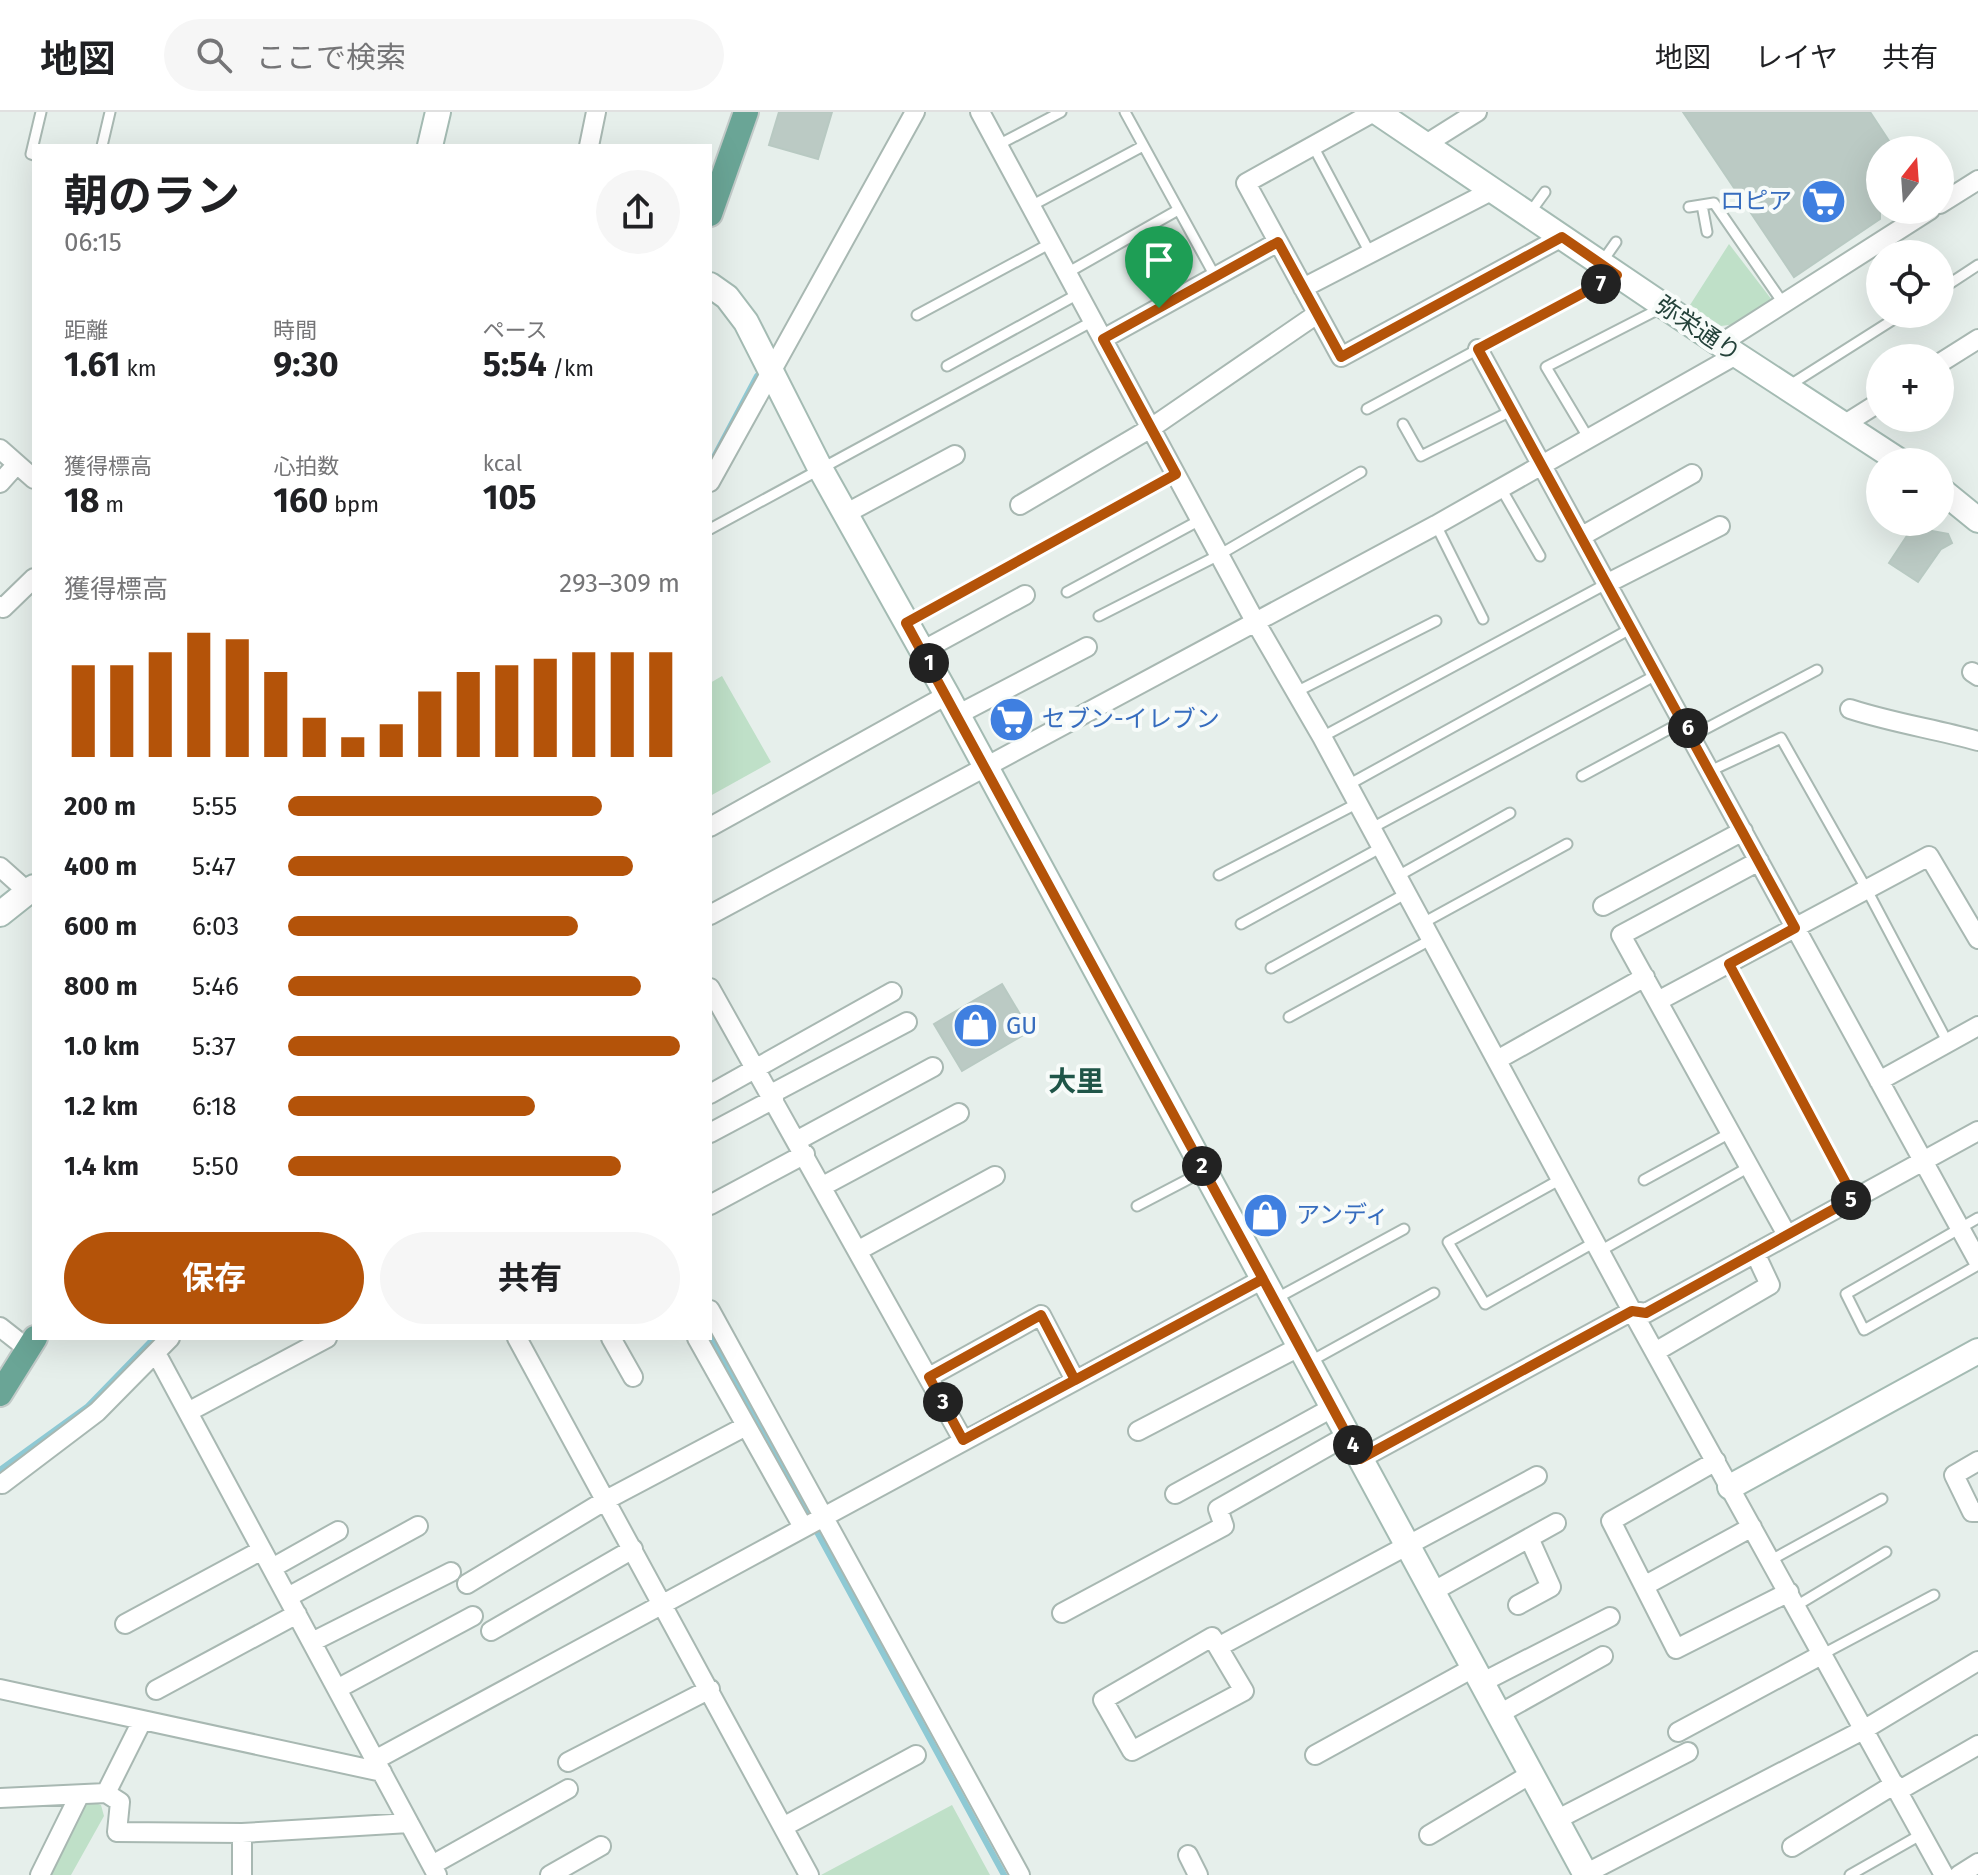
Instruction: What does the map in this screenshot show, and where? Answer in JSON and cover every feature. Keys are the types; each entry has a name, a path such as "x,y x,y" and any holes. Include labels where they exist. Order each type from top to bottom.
{"main road":[{"path":"712,208 746,112"},
{"path":"0,1394 32,1344"}],"street":[{"path":"430,144 438,112"},
{"path":"589,144 596,112"},
{"path":"712,478 915,112"},
{"path":"980,112 1632,1311 1944,1875"},
{"path":"1376,112 1246,183 1341,357 1562,237"},
{"name":"弥栄通り","path":"1376,112 1728,350 1880,448"},
{"path":"1426,144 1477,112"},
{"path":"1954,195 1978,180"},
{"path":"1303,288 1493,190"},
{"path":"712,914 1590,440 1728,350 1783,303 1908,224"},
{"path":"1103,339 1278,242"},
{"path":"712,286 727,297 746,322 821,470 952,705 1584,1875 1865,1729 1978,1661"},
{"path":"1020,505 1151,428 1317,314"},
{"path":"1954,354 1978,339"},
{"path":"1478,349 1978,1263"},
{"path":"1845,424 1866,411"},
{"path":"0,449 32,477"},
{"path":"845,514 955,455"},
{"path":"0,483 17,464"},
{"path":"1582,536 1692,474"},
{"path":"1954,500 1977,517"},
{"path":"1608,583 1720,526"},
{"path":"0,606 3,608 32,580"},
{"path":"922,651 1025,595"},
{"path":"712,826 952,705 1087,647"},
{"path":"1850,709 1894,724 1937,729 1978,741"},
{"path":"1603,906 1743,831"},
{"path":"1658,1001 1929,856 1975,926"},
{"path":"1759,861 1621,935 1787,1235"},
{"path":"0,867 31,889 0,914"},
{"path":"1497,1060 1645,977"},
{"path":"712,1093 892,992"},
{"path":"712,996 773,1097 963,1440"},
{"path":"712,1132 907,1022"},
{"path":"1879,1081 1978,1026"},
{"path":"712,1204 933,1067"},
{"path":"823,1186 959,1113"},
{"path":"1360,1459 1632,1311 1646,1313 1978,1131"},
{"path":"859,1250 995,1176"},
{"path":"1655,1352 1770,1285 1755,1253"},
{"path":"0,1689 142,1721 379,1766 663,1602 963,1440 1075,1380 1268,1289"},
{"path":"712,1314 1020,1875"},
{"path":"929,1377 1041,1315 1075,1380"},
{"path":"0,1327 32,1344"},
{"path":"2,1484 97,1412 168,1340"},
{"path":"188,1412 323,1340"},
{"path":"518,1340 809,1875"},
{"path":"612,1340 633,1377"},
{"path":"698,1340 803,1527"},
{"path":"1730,1487 1978,1351"},
{"path":"156,1353 434,1870 568,1789"},
{"path":"1138,1431 1304,1355"},
{"path":"1175,1494 1332,1408"},
{"path":"467,1584 606,1500 746,1426"},
{"path":"1062,1613 1224,1526 1218,1509 1348,1435"},
{"path":"1716,1461 1611,1521 1676,1649 1792,1599"},
{"path":"1978,1461 1954,1475 1972,1512 1978,1512"},
{"path":"1218,1647 1537,1476"},
{"path":"1432,1592 1556,1523"},
{"path":"156,1690 418,1526"},
{"path":"1644,1586 1752,1527"},
{"path":"272,1568 338,1531"},
{"path":"1518,1605 1551,1587 1529,1538"},
{"path":"491,1631 633,1549"},
{"path":"125,1624 262,1550"},
{"path":"312,1642 451,1572"},
{"path":"337,1689 473,1616"},
{"path":"1315,1755 1477,1675 1610,1617"},
{"path":"1212,1637 1218,1647 1244,1691 1132,1751 1103,1700 1212,1637"},
{"path":"1678,1732 1823,1654"},
{"path":"1499,1714 1603,1656"},
{"path":"568,1762 710,1689"},
{"path":"106,1793 142,1721"},
{"path":"1792,1847 1978,1745"},
{"path":"1556,1820 1688,1752"},
{"path":"783,1827 916,1755"},
{"path":"1429,1835 1531,1774"},
{"path":"0,1798 106,1793 120,1802 117,1832 242,1833 409,1823"},
{"path":"40,1875 79,1796"},
{"path":"242,1833 242,1875"},
{"path":"550,1875 601,1846"},
{"path":"1188,1855 1198,1875"},
{"path":"1959,1875 1978,1863"}],"lane":[{"path":"33,144 41,112"},
{"path":"102,144 110,112"},
{"path":"998,145 1061,112"},
{"path":"1125,112 1216,278"},
{"path":"1031,206 1143,146"},
{"path":"1313,146 1370,253"},
{"path":"1529,214 1545,192"},
{"path":"1689,207 1714,203 1783,303"},
{"path":"1702,205 1707,232"},
{"path":"1067,273 1178,210"},
{"path":"1367,409 1478,349 1609,269 1616,242"},
{"path":"917,315 1051,243"},
{"path":"1954,281 1978,265"},
{"path":"947,366 1078,294"},
{"path":"1590,440 1546,367 1664,306"},
{"path":"712,528 1093,321"},
{"path":"1787,388 1880,328"},
{"path":"1403,424 1421,456 1513,410"},
{"path":"1099,616 1219,555 1361,472"},
{"path":"906,623 1176,474"},
{"path":"1502,490 1540,556"},
{"path":"1067,592 1200,520"},
{"path":"1436,525 1483,619"},
{"path":"1322,737 1608,583"},
{"path":"1296,692 1436,621"},
{"path":"1348,785 1633,628"},
{"path":"1582,776 1817,670"},
{"path":"1372,828 1658,674"},
{"path":"1710,771 1781,738 1867,890 1948,1043"},
{"path":"1219,875 1358,803"},
{"path":"1271,968 1510,813"},
{"path":"1289,1017 1567,844"},
{"path":"1241,924 1382,847"},
{"path":"1729,964 1854,1198"},
{"path":"1644,1180 1730,1133"},
{"path":"1561,1179 1448,1242 1485,1304 1749,1167"},
{"path":"1137,1206 1204,1171"},
{"path":"1978,1218 1846,1294 1864,1330 1978,1263"},
{"path":"1268,1289 1404,1229"},
{"path":"1304,1355 1434,1293"},
{"path":"1771,1560 1882,1499"},
{"path":"1792,1599 1886,1552"},
{"path":"1823,1654 1934,1595"},
{"path":"1850,1875 1922,1834"}],"green space":[{"path":"1729,244 1772,300 1737,324 1721,326 1690,305"},
{"path":"722,676 771,762 712,795 712,682"},
{"path":"86,1804 101,1805 104,1816 71,1875 47,1875"},
{"path":"952,1805 990,1875 821,1875"}],"building":[{"path":"779,112 832,112 818,159 769,145"},
{"path":"1683,112 1870,112 1886,136 1866,136 1866,224 1873,224 1794,277"},
{"path":"1907,536 1949,536 1952,543 1941,549 1918,582 1889,563"},
{"path":"1002,984 1030,1031 962,1071 934,1024"}],"waterway":[{"path":"714,457 757,376"},
{"path":"0,1470 87,1407 152,1340"},
{"path":"712,1340 1004,1875"}],"place":[{"name":"ロピア","path":"1823,201"},
{"name":"セブン-イレブン","path":"1011,719"},
{"name":"GU","path":"975,1026"},
{"name":"アンディ","path":"1265,1215"}],"district":[{"name":"大里","path":"1076,1081"}],"route":[{"path":"1159,308 1103,339 1176,474 906,623 1263,1279 1075,1380 1041,1315 929,1377 963,1440 1263,1279 1360,1459 1632,1311 1646,1313 1854,1198 1729,964 1795,928 1478,349 1617,275 1562,237 1341,357 1278,242 1159,308"}]}
